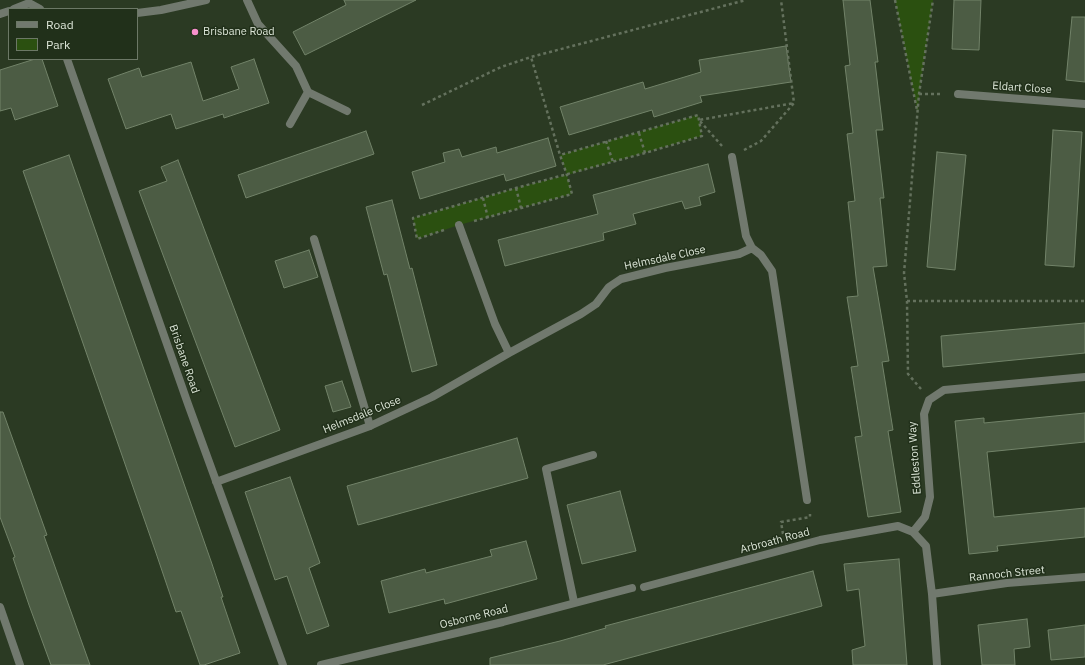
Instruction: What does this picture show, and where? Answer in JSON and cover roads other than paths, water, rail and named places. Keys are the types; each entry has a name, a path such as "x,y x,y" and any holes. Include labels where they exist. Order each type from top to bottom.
{"street":[{"path":"138,13 161,10 206,0"},
{"path":"247,0 258,24 296,66 308,92 347,111"},
{"path":"16,8 29,1 39,8"},
{"name":"Brisbane Road","path":"68,60 216,482 283,665"},
{"path":"290,124 308,92"},
{"name":"Eldart Close","path":"958,94 1085,104"},
{"path":"732,157 746,236 752,248 761,255 772,271 807,500"},
{"path":"459,225 494,324 509,353"},
{"path":"314,239 370,426"},
{"name":"Helmsdale Close","path":"216,482 370,426 432,397 580,314 596,304 609,287 621,279 665,268 739,254 752,248"},
{"name":"Eddleston Way","path":"913,532 924,517 930,497 924,414 929,400 944,390 1085,376"},
{"path":"574,602 546,469 593,455"},
{"name":"Arbroath Road","path":"644,587 820,540 898,526 913,532"},
{"path":"913,532 926,546 932,594 937,665"},
{"name":"Rannoch Street","path":"932,594 1007,583 1085,577"},
{"name":"Osborne Road","path":"321,665 504,622 574,602 632,588"},
{"path":"0,607 20,665"}],"place":[{"name":"Brisbane Road","path":"195,32"}]}
